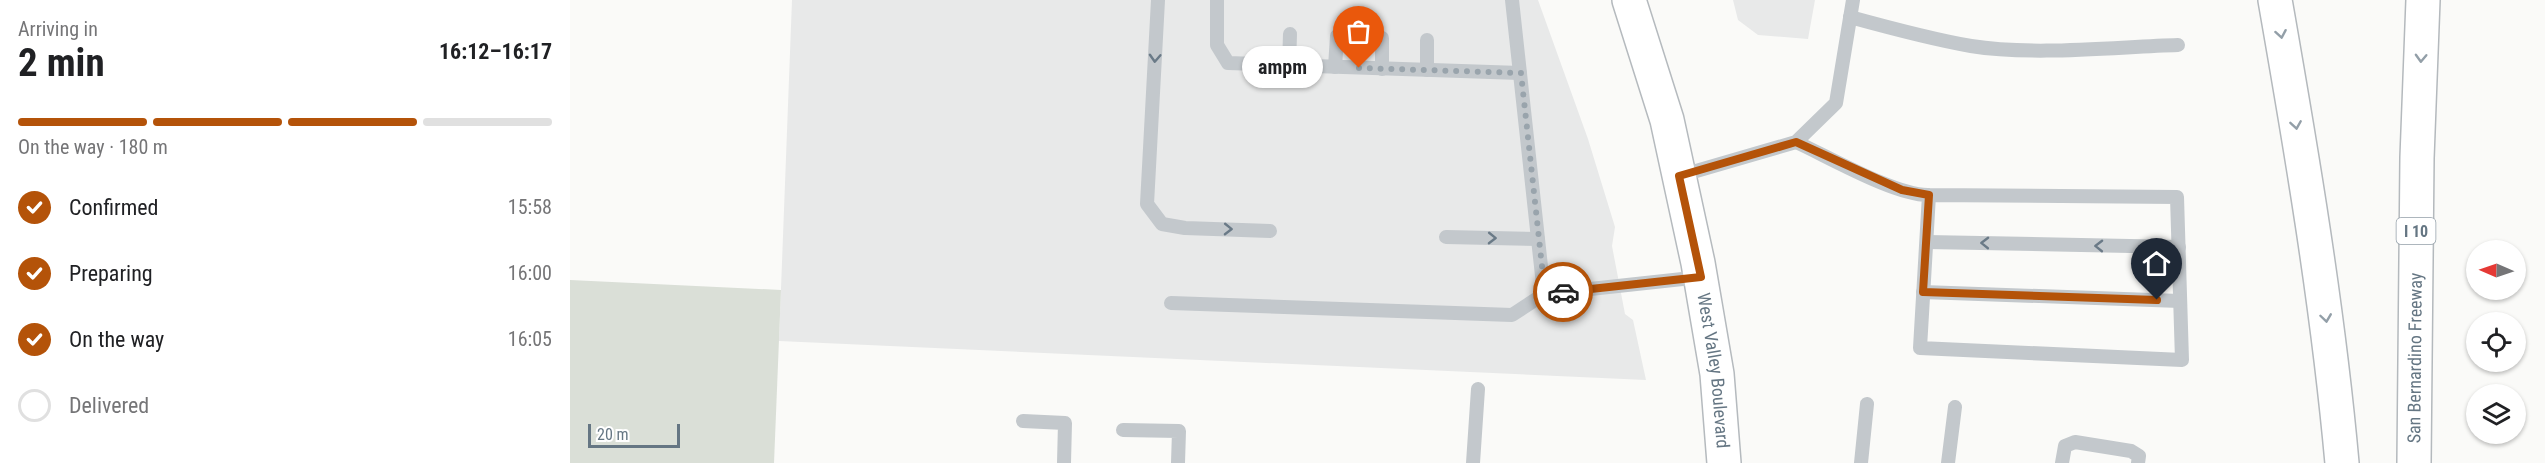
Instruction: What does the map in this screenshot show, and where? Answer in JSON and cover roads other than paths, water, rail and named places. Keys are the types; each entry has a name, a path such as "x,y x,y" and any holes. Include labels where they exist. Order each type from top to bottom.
{"main road":[{"name":"West Valley Boulevard","path":"1629,0 1667,120 1701,277 1717,374 1724,463"},
{"path":"2275,0 2318,256 2336,388 2342,463"},
{"name":"San Bernardino Freeway","path":"2414,463 2417,158 2423,0"}],"lane":[{"path":"1158,0 1147,204 1162,224 1185,228 1270,231"},
{"path":"1217,0 1217,45 1228,63 1521,73"},
{"path":"1512,0 1545,294"},
{"path":"1679,176 1796,142 1836,103 1853,0"},
{"path":"1851,17 1919,36 1973,46 2051,50 2178,45"},
{"path":"1289,66 1290,34"},
{"path":"1335,67 1336,36"},
{"path":"1382,69 1383,38"},
{"path":"1427,40 1427,70"},
{"path":"1796,142 1902,190 1929,195 2177,197 2182,360 1920,348 1929,195"},
{"path":"1446,237 1538,239"},
{"path":"1927,242 2179,247"},
{"path":"1171,303 1512,315 1545,294 1701,277"},
{"path":"1923,292 2180,301"},
{"path":"1473,463 1478,388"},
{"path":"1862,463 1867,404"},
{"path":"1948,463 1955,407"},
{"path":"1023,421 1065,423 1064,463"},
{"path":"1123,430 1179,430 1178,463"},
{"path":"2062,463 2065,446 2075,442 2131,451 2139,456 2138,463"}],"place":[{"name":"ampm","path":"1359,68"}]}
